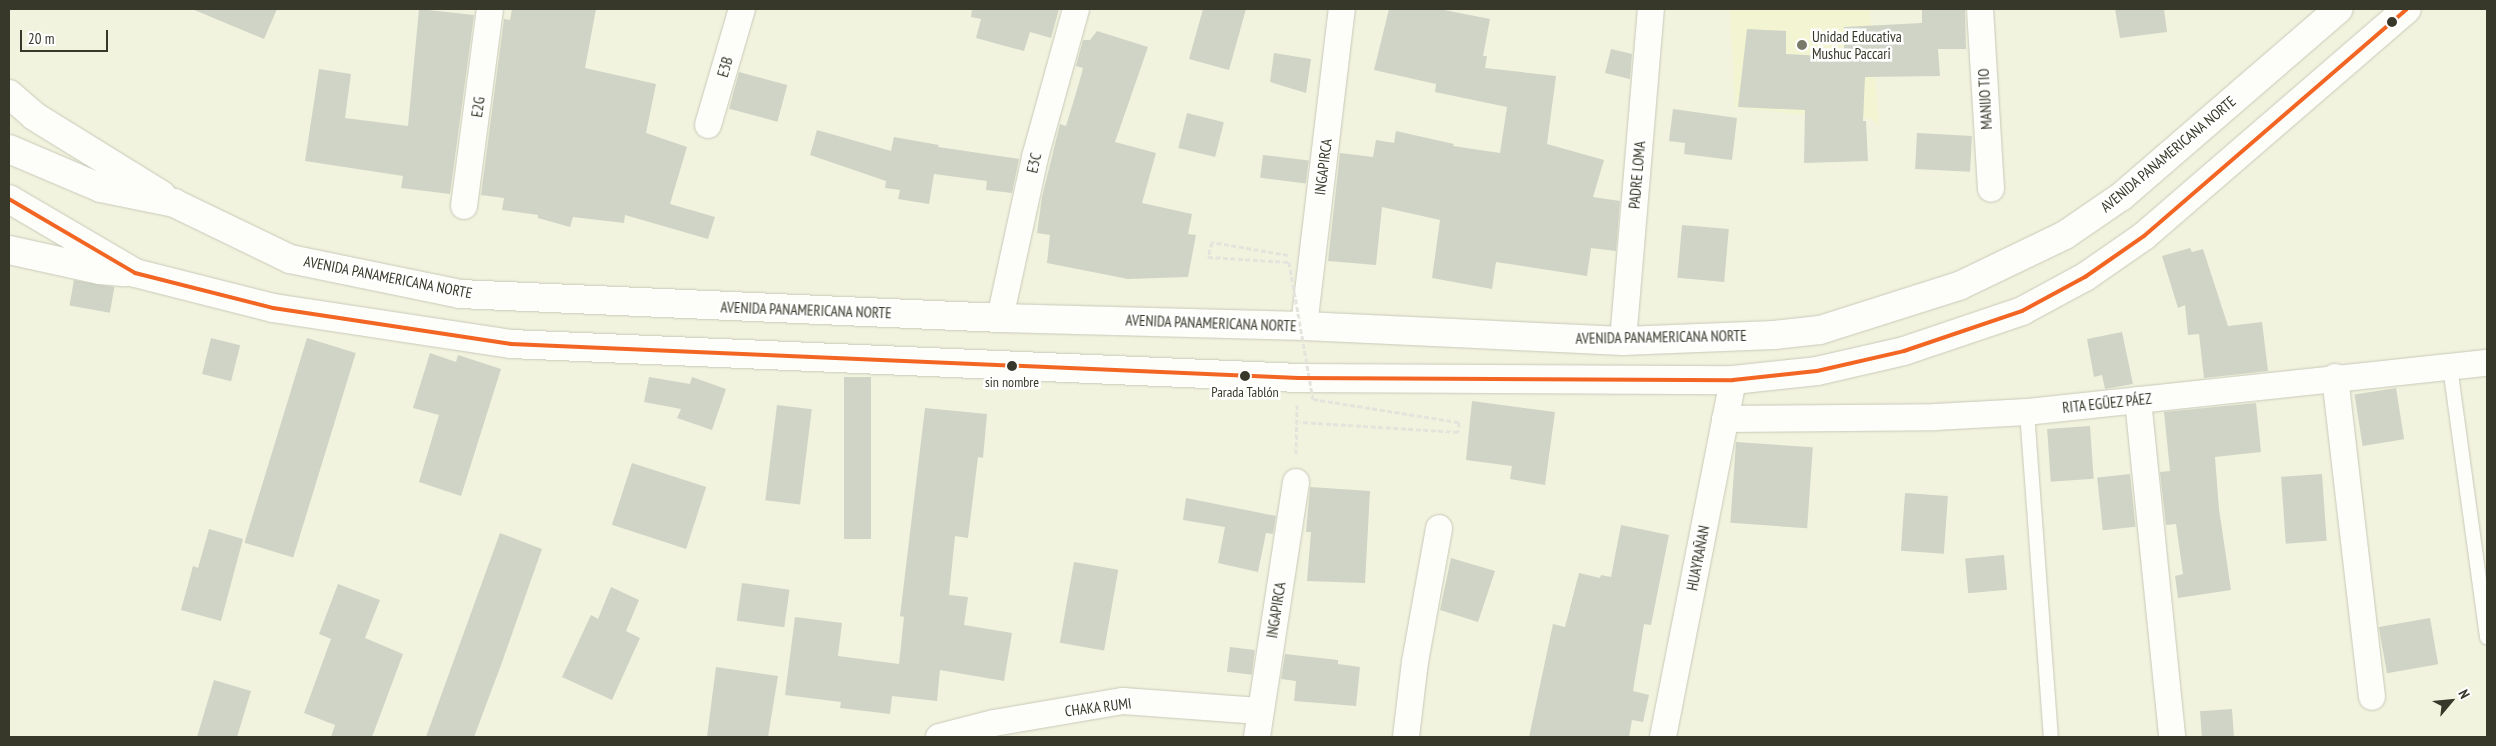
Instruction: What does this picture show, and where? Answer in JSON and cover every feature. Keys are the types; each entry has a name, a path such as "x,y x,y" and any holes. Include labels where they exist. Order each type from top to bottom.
{"highway":[{"name":"AVENIDA PANAMERICANA NORTE","path":"9,148 101,188 174,203 290,259 460,294 1000,318 1304,326 1622,340 1774,335 1820,330 1959,286 2065,234 2122,196 2339,9"},
{"path":"9,250 100,270 135,273 273,308 511,344 1298,378 1733,380 1817,371 1904,351 2022,311 2085,277 2144,236 2407,9"},
{"path":"9,94 34,116 174,203"},
{"path":"9,199 135,273"}],"street":[{"name":"E2G","path":"464,206 490,9"},
{"name":"E3B","path":"708,125 742,9"},
{"name":"E3C","path":"1000,318 1035,157 1076,9"},
{"name":"INGAPIRCA","path":"1304,326 1342,9"},
{"name":"PADRE LOMA","path":"1622,340 1651,9"},
{"name":"MANIJO TIO","path":"1980,9 1991,189"},
{"name":"RITA EGÜEZ PÁEZ","path":"1725,419 1935,417 2027,412 2335,377 2487,363"},
{"path":"2335,377 2372,697"},
{"name":"HUAYRAÑAN","path":"1663,737 1733,380"},
{"path":"2138,400 2172,737"},
{"name":"INGAPIRCA","path":"1257,737 1296,482"},
{"path":"1406,737 1415,662 1439,528"},
{"name":"CHAKA RUMI","path":"939,737 994,723 1123,701 1260,711"}],"lane":[{"path":"2450,367 2487,637"},
{"path":"2027,412 2051,737"}],"path":[{"path":"1288,255 1212,242 1208,257 1289,262 1313,400 1459,422 1458,432 1300,422"},
{"path":"1296,482 1298,378"}],"shaded area":[{"name":"Unidad Educativa Mushuc Paccari","path":"1730,9 1870,9 1879,127 1870,118 1823,117 1735,107"}],"building":[{"path":"192,9 277,9 264,39"},
{"path":"419,9 474,15 450,194 401,188 403,176 305,161 319,69 351,74 345,118 408,126"},
{"path":"512,9 596,9 585,68 656,84 646,133 687,147 670,204 715,217 708,239 625,215 624,223 573,217 570,227 538,218 538,215 502,210 504,198 481,195 504,19 510,20"},
{"path":"972,9 1059,9 1051,38 1030,32 1024,51 976,38 981,19 971,17"},
{"path":"1203,9 1246,9 1229,70 1189,59"},
{"path":"1389,9 1439,9 1490,19 1483,56 1487,56 1485,68 1556,76 1547,144 1604,160 1593,197 1620,201 1616,251 1591,248 1587,276 1496,262 1492,289 1432,278 1440,220 1382,207 1376,265 1328,261 1340,153 1373,157 1376,140 1394,143 1396,131 1454,144 1453,146 1500,153 1507,107 1435,92 1436,84 1374,70"},
{"path":"1922,9 1965,9 1966,49 1938,49 1940,76 1865,77 1863,121 1866,121 1868,161 1804,163 1805,110 1738,107 1747,29 1786,31 1786,54 1844,57 1844,27 1922,23"},
{"path":"2115,9 2164,9 2167,32 2120,38"},
{"path":"1097,31 1148,47 1115,142 1156,153 1142,203 1192,214 1188,234 1196,235 1188,277 1128,279 1047,263 1050,235 1037,233 1042,197 1060,124 1066,126 1083,68 1076,66 1083,40 1090,40"},
{"path":"1611,49 1632,54 1630,79 1605,73"},
{"path":"1274,53 1311,59 1306,93 1270,82"},
{"path":"739,72 787,85 777,122 729,109"},
{"path":"1673,109 1737,118 1732,160 1684,154 1685,143 1669,141"},
{"path":"1187,113 1224,122 1215,157 1178,148"},
{"path":"817,130 891,151 894,137 939,145 938,147 1019,159 1012,193 986,190 987,181 934,174 929,204 898,199 900,190 885,188 886,181 810,155"},
{"path":"1917,133 1972,136 1970,172 1915,169"},
{"path":"1263,155 1309,161 1306,183 1260,178"},
{"path":"1682,225 1729,229 1724,282 1677,278"},
{"path":"2190,248 2192,252 2203,249 2228,326 2262,322 2268,371 2204,378 2199,334 2188,335 2185,305 2178,308 2162,256"},
{"path":"74,280 114,287 110,313 69,306"},
{"path":"2122,332 2133,384 2105,389 2102,375 2094,377 2087,339"},
{"path":"211,338 240,345 231,381 202,374"},
{"path":"307,338 356,353 293,558 244,543"},
{"path":"430,353 456,362 458,355 501,369 461,496 419,482 439,415 413,408"},
{"path":"649,377 690,384 692,377 726,389 712,430 677,418 681,409 644,402"},
{"path":"844,377 871,377 871,539 844,539"},
{"path":"2396,388 2404,439 2363,446 2355,395"},
{"path":"1472,401 1555,412 1545,485 1510,479 1512,466 1466,460"},
{"path":"2256,403 2261,452 2215,457 2219,509 2231,590 2178,598 2175,576 2183,574 2176,524 2166,525 2160,472 2170,471 2164,412"},
{"path":"777,405 812,409 800,505 765,500"},
{"path":"925,408 987,414 983,458 978,457 968,538 955,536 949,595 968,597 964,625 1012,633 1004,681 940,670 937,701 892,696 890,714 840,708 841,702 785,695 795,617 842,623 838,656 899,664 904,617 900,616"},
{"path":"2090,426 2094,479 2051,482 2047,429"},
{"path":"1736,442 1813,447 1807,528 1730,523"},
{"path":"632,463 706,487 686,549 612,525"},
{"path":"2130,474 2136,527 2103,530 2097,477"},
{"path":"2322,474 2327,541 2286,544 2281,477"},
{"path":"1310,487 1370,491 1365,583 1307,581 1311,532 1306,532"},
{"path":"1905,493 1948,496 1944,554 1901,551"},
{"path":"1186,498 1276,516 1273,534 1266,533 1258,572 1218,563 1225,527 1183,520"},
{"path":"1621,525 1669,535 1651,625 1644,624 1633,691 1649,695 1643,722 1632,720 1629,737 1529,737 1553,624 1565,627 1579,573 1600,578 1601,575 1611,577"},
{"path":"209,529 243,539 221,621 181,610 193,566 198,568"},
{"path":"500,533 542,549 501,665 474,737 426,737"},
{"path":"2004,555 2007,590 1968,593 1965,558"},
{"path":"1451,558 1495,571 1478,622 1440,610"},
{"path":"1074,562 1118,570 1104,651 1060,643"},
{"path":"742,583 790,590 784,627 737,621"},
{"path":"338,584 380,600 365,638 403,654 372,737 331,737 335,725 304,713 331,639 319,634"},
{"path":"611,587 639,600 626,631 640,638 612,700 562,677 591,615 598,619"},
{"path":"2430,618 2438,664 2387,673 2379,627"},
{"path":"1230,647 1255,650 1252,675 1227,672"},
{"path":"1285,654 1338,660 1338,664 1360,667 1356,706 1294,701 1296,681 1281,679"},
{"path":"716,667 778,676 768,737 707,737"},
{"path":"214,680 251,691 237,737 197,737"},
{"path":"2232,709 2234,737 2202,737 2200,711"}],"transit line":[{"path":"9,199 135,273 273,308 511,344 1298,378 1733,380 1817,371 1904,351 2022,311 2085,277 2144,236 2407,9"}],"place":[{"name":"Unidad Educativa Mushuc Paccari","path":"1802,45"},
{"name":"sin nombre","path":"1012,366"},
{"name":"Parada Tablón","path":"1245,376"}]}
